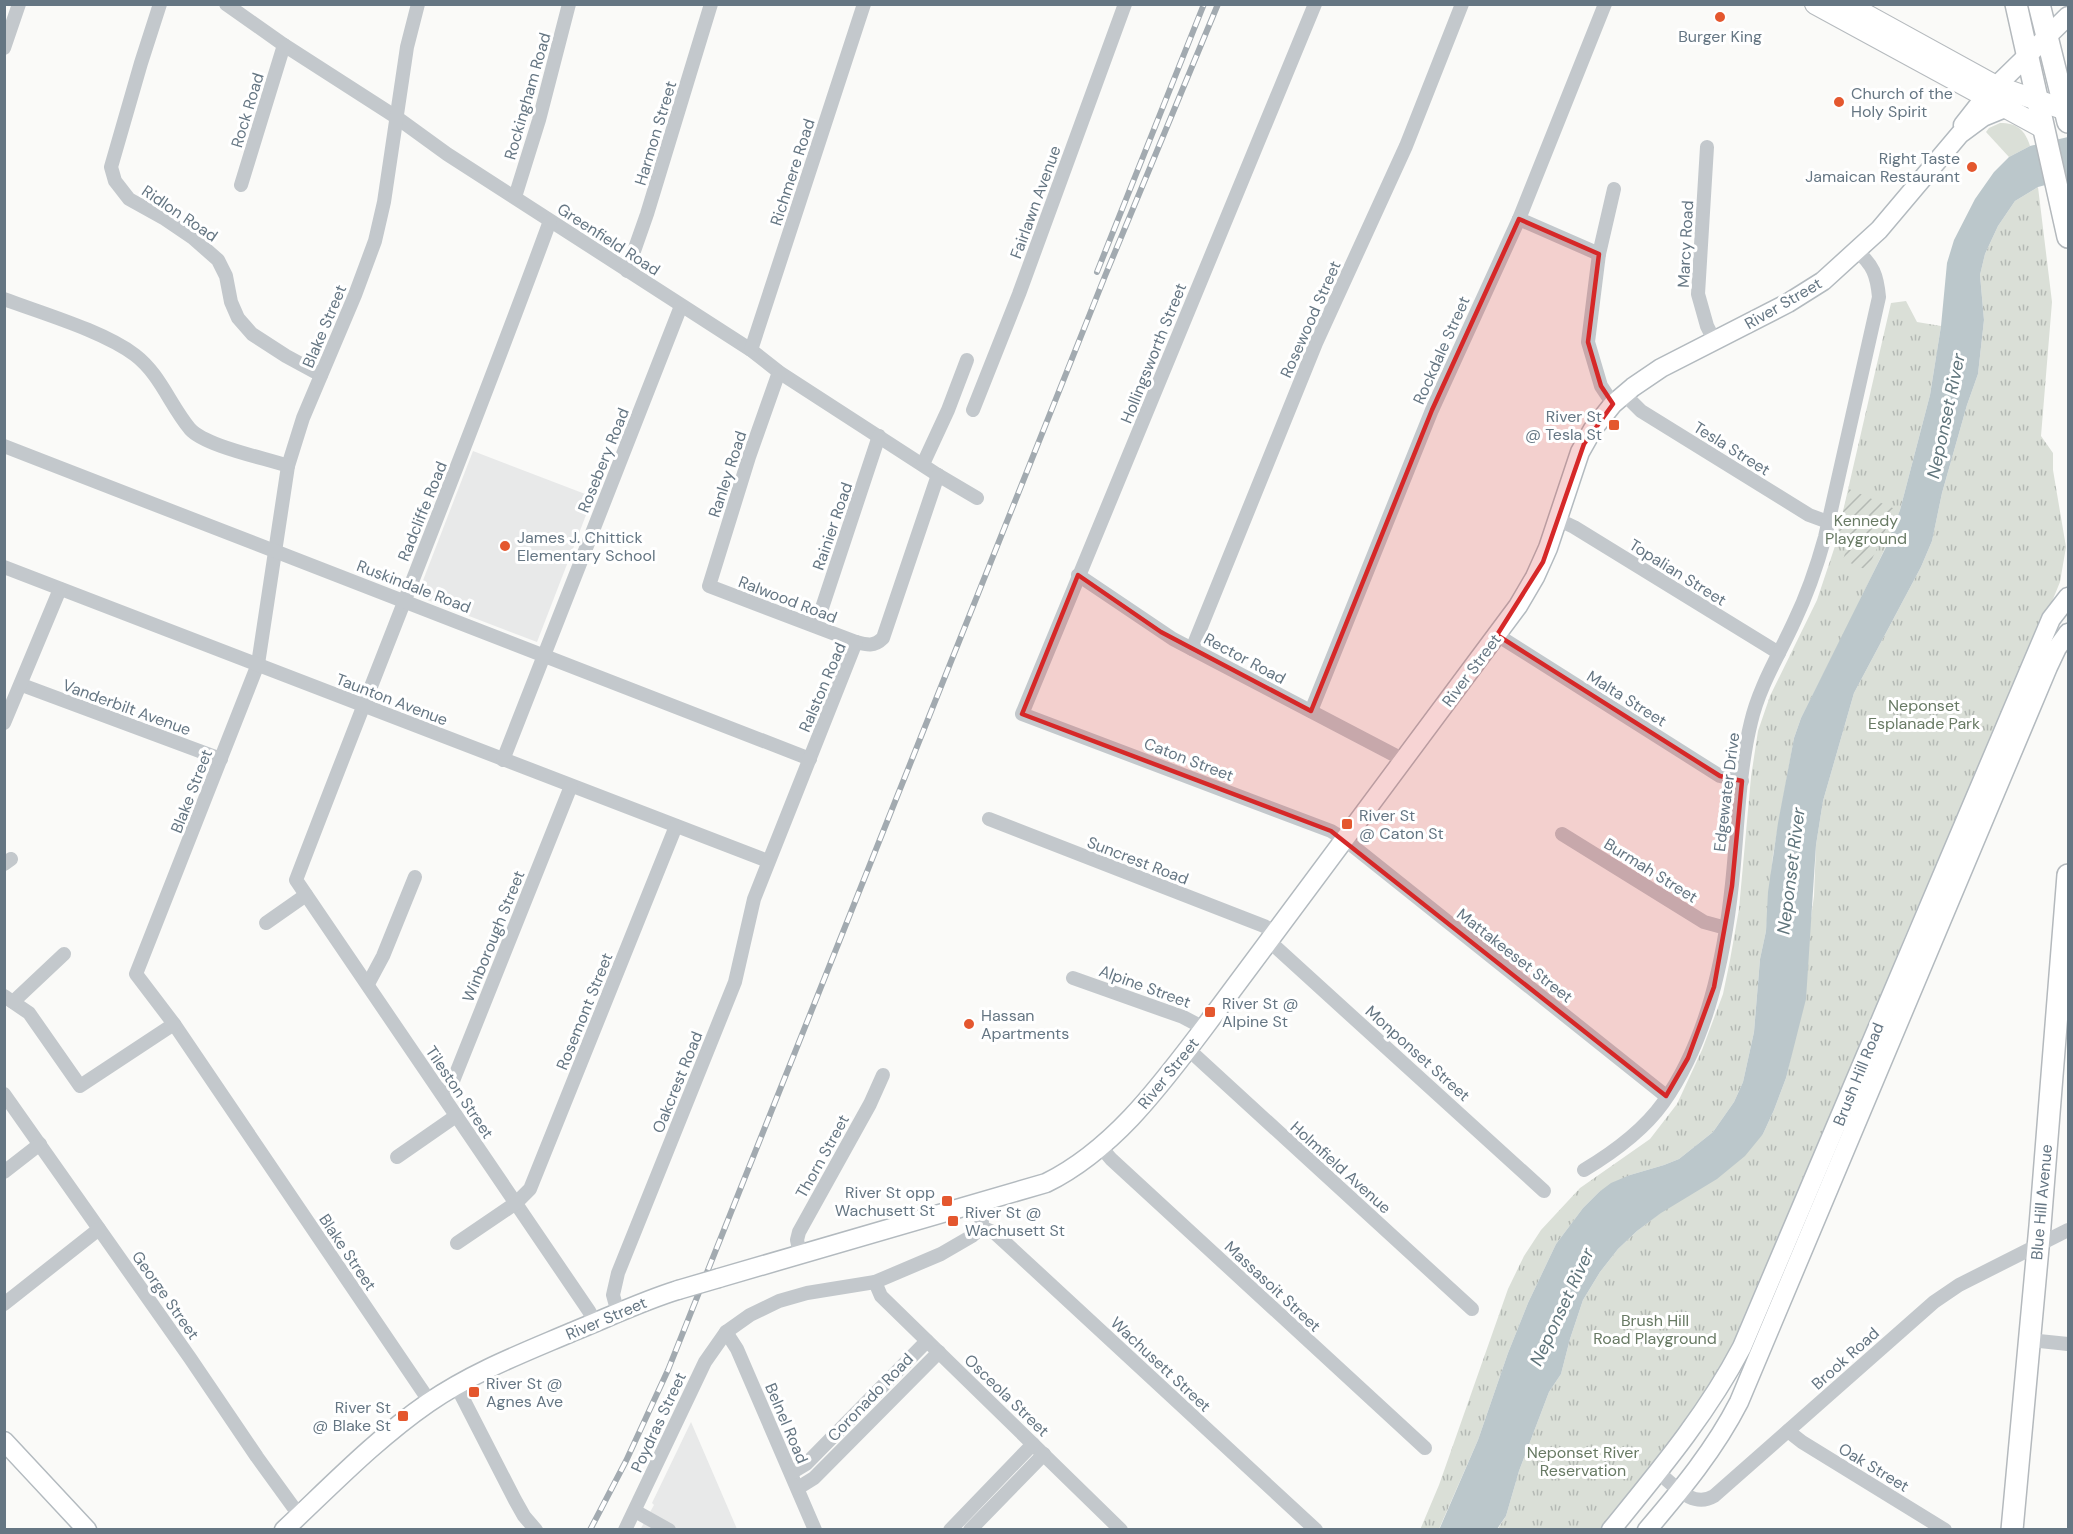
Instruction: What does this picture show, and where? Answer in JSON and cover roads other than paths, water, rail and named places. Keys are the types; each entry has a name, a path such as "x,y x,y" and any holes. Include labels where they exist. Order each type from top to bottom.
{"highway":[{"path":"2016,4 2068,237"},
{"path":"2039,4 2068,110"},
{"name":"Blue Hill Avenue","path":"2012,1530 2038,1245 2060,1069 2068,875"}],"main road":[{"path":"1815,4 1991,91 2037,100 2068,110"},
{"path":"1847,4 1991,91 2005,108 2043,128"},
{"name":"River Street","path":"1953,142 1969,116 1991,91 2068,15"},
{"name":"River Street","path":"284,1530 368,1451 430,1402 456,1385 499,1363 678,1290 1046,1184 1064,1174 1100,1146 1144,1103 1188,1049 1402,759 1497,635 1535,577 1559,520 1580,452 1593,429 1618,399 1661,368 1801,296 1823,281 1879,230 1953,142 1972,124 2005,108"},
{"name":"Brush Hill Road","path":"1647,1530 1717,1442 1740,1402 1950,853 2051,619 2068,597"},
{"name":"Brush Hill Road","path":"1611,1530 1695,1424 1726,1377 1742,1347 1850,1119 2043,678 2057,648 2068,633"},
{"path":"4,1441 87,1530"}],"street":[{"path":"4,48 19,4"},
{"name":"Ridlon Road","path":"160,4 111,167 115,181 129,199 193,238 218,260 226,276 231,302 238,318 252,334 285,356 321,375"},
{"name":"Greenfield Road","path":"226,4 284,45 396,117 447,154 976,498"},
{"name":"Blake Street","path":"418,4 407,47 384,202 375,241 356,295 303,418 288,466 258,664 136,974 174,1024 430,1402"},
{"name":"Rockingham Road","path":"515,197 539,120 569,4"},
{"name":"Harmon Street","path":"627,271 647,214 711,4"},
{"name":"Richmere Road","path":"751,350 864,4"},
{"name":"Fairlawn Avenue","path":"973,410 1019,294 1125,4"},
{"name":"Hollingsworth Street","path":"1022,714 1315,4"},
{"name":"Rosewood Street","path":"1192,649 1316,343 1406,146 1462,4"},
{"name":"Rockdale Street","path":"1311,711 1432,410 1519,219 1605,4"},
{"name":"Rock Road","path":"241,185 284,45"},
{"name":"Marcy Road","path":"1707,147 1698,294 1707,326 1714,340"},
{"name":"Tesla Street","path":"1614,189 1599,254 1588,342 1600,386 1809,515 1828,522"},
{"path":"1519,219 1599,254"},
{"name":"Radcliffe Road","path":"296,880 442,507 550,221"},
{"name":"Edgewater Drive","path":"1584,1170 1609,1155 1645,1123 1676,1084 1705,1019 1726,928 1745,752 1753,712 1809,587 1828,522 1879,297 1878,285 1870,264 1857,251"},
{"path":"4,299 114,341 136,356 154,373 191,430 211,442 288,466"},
{"name":"Rosebery Road","path":"503,760 681,306"},
{"path":"923,464 948,410 967,360"},
{"name":"Ranley Road","path":"709,586 749,457 779,372"},
{"name":"Rainier Road","path":"816,626 879,436"},
{"name":"Ruskindale Road","path":"4,446 810,759"},
{"name":"Ralston Road","path":"768,861 856,642 872,645 883,638 938,475"},
{"name":"Topalian Street","path":"1559,520 1779,653"},
{"name":"Taunton Avenue","path":"4,567 768,861"},
{"name":"Rector Road","path":"1078,575 1149,624 1192,649 1402,759"},
{"name":"Ralwood Road","path":"709,586 856,642"},
{"path":"4,723 22,685 60,589"},
{"name":"Malta Street","path":"1497,635 1720,776 1742,781"},
{"name":"Vanderbilt Avenue","path":"22,685 221,759"},
{"name":"Caton Street","path":"1022,714 1324,828 1344,839"},
{"name":"Winborough Street","path":"442,1094 453,1082 571,786"},
{"name":"Suncrest Road","path":"989,819 1264,926 1272,936"},
{"name":"Rosemont Street","path":"457,1243 516,1203 533,1182 676,826"},
{"name":"Burmah Street","path":"1562,834 1704,922 1726,928"},
{"name":"Mattakeeset Street","path":"1344,839 1666,1096"},
{"name":"Oakcrest Road","path":"618,1313 613,1296 618,1273 735,982 748,918 768,861"},
{"path":"368,984 383,956 415,877"},
{"name":"Tileston Street","path":"296,880 595,1323"},
{"path":"266,923 306,895"},
{"name":"Monponset Street","path":"1272,936 1544,1191"},
{"path":"64,954 9,999 29,1013 80,1086 174,1024"},
{"name":"Alpine Street","path":"1073,978 1183,1017 1204,1028"},
{"name":"Holmfield Avenue","path":"1188,1049 1472,1309"},
{"name":"Thorn Street","path":"800,1254 797,1240 799,1232 884,1075"},
{"name":"George Street","path":"4,1094 299,1515"},
{"path":"397,1157 456,1116"},
{"path":"4,1172 40,1144"},
{"name":"Massasoit Street","path":"1100,1146 1111,1159 1425,1448"},
{"path":"726,1332 750,1315 789,1298 875,1282 941,1254 972,1236 981,1227 982,1216 979,1203"},
{"name":"Wachusett Street","path":"981,1227 995,1233 1316,1530"},
{"path":"4,1304 99,1229"},
{"name":"Brook Road","path":"1658,1472 1680,1491 1698,1501 1714,1496 1934,1302 1959,1286 2068,1230"},
{"name":"Osceola Street","path":"875,1282 881,1296 1121,1530"},
{"name":"Belnel Road","path":"726,1332 737,1348 815,1530"},
{"name":"Poydras Street","path":"625,1530 705,1362 726,1332"},
{"path":"2029,1340 2068,1344"},
{"name":"Coronado Road","path":"791,1473 806,1464 927,1341"},
{"name":"Coronado Road","path":"798,1488 814,1478 939,1352"},
{"path":"456,1385 515,1500 524,1516 536,1530"},
{"name":"Oak Street","path":"1788,1431 1802,1442 1945,1530"},
{"path":"950,1530 1033,1444"},
{"path":"970,1530 1044,1454"},
{"path":"635,1511 669,1530"}],"water":[{"name":"Neponset River","path":"2068,137 2068,179 2038,187 2015,201 1998,226 1985,254 1980,275 1984,320 1978,374 1942,493 1932,541 1921,567 1854,693 1823,801 1816,845 1806,999 1786,1078 1774,1110 1763,1134 1745,1156 1717,1179 1661,1213 1637,1231 1618,1249 1600,1272 1583,1300 1561,1374 1549,1392 1519,1471 1506,1516 1497,1529 1439,1530 1478,1440 1528,1303 1556,1244 1583,1208 1599,1192 1611,1183 1630,1175 1679,1159 1713,1132 1734,1102 1743,1082 1754,1032 1760,959 1766,931 1768,892 1794,738 1801,718 1886,547 1900,510 1930,395 1941,326 1947,263 1954,240 1975,199 1994,172 2009,157 2030,146"}],"railway":[{"path":"1097,272 1204,4"},
{"path":"590,1530 626,1461 668,1370 1105,276 1218,4"}],"place":[{"name":"Burger King","path":"1720,17"},
{"name":"Church of the Holy Spirit","path":"1839,102"},
{"name":"Right Taste Jamaican Restaurant","path":"1972,167"},
{"name":"River St @ Tesla St","path":"1614,425"},
{"name":"James J. Chittick Elementary School","path":"505,546"},
{"name":"River St @ Caton St","path":"1347,824"},
{"name":"River St @ Alpine St","path":"1210,1012"},
{"name":"Hassan Apartments","path":"969,1024"},
{"name":"River St opp Wachusett St","path":"947,1201"},
{"name":"River St @ Wachusett St","path":"953,1221"},
{"name":"River St @ Agnes Ave","path":"474,1392"},
{"name":"River St @ Blake St","path":"403,1416"}],"park label":[{"name":"Kennedy Playground","path":"1866,529"},
{"name":"Neponset Esplanade Park","path":"1924,714"},
{"name":"Brush Hill Road Playground","path":"1655,1329"},
{"name":"Neponset River Reservation","path":"1583,1461"}]}
